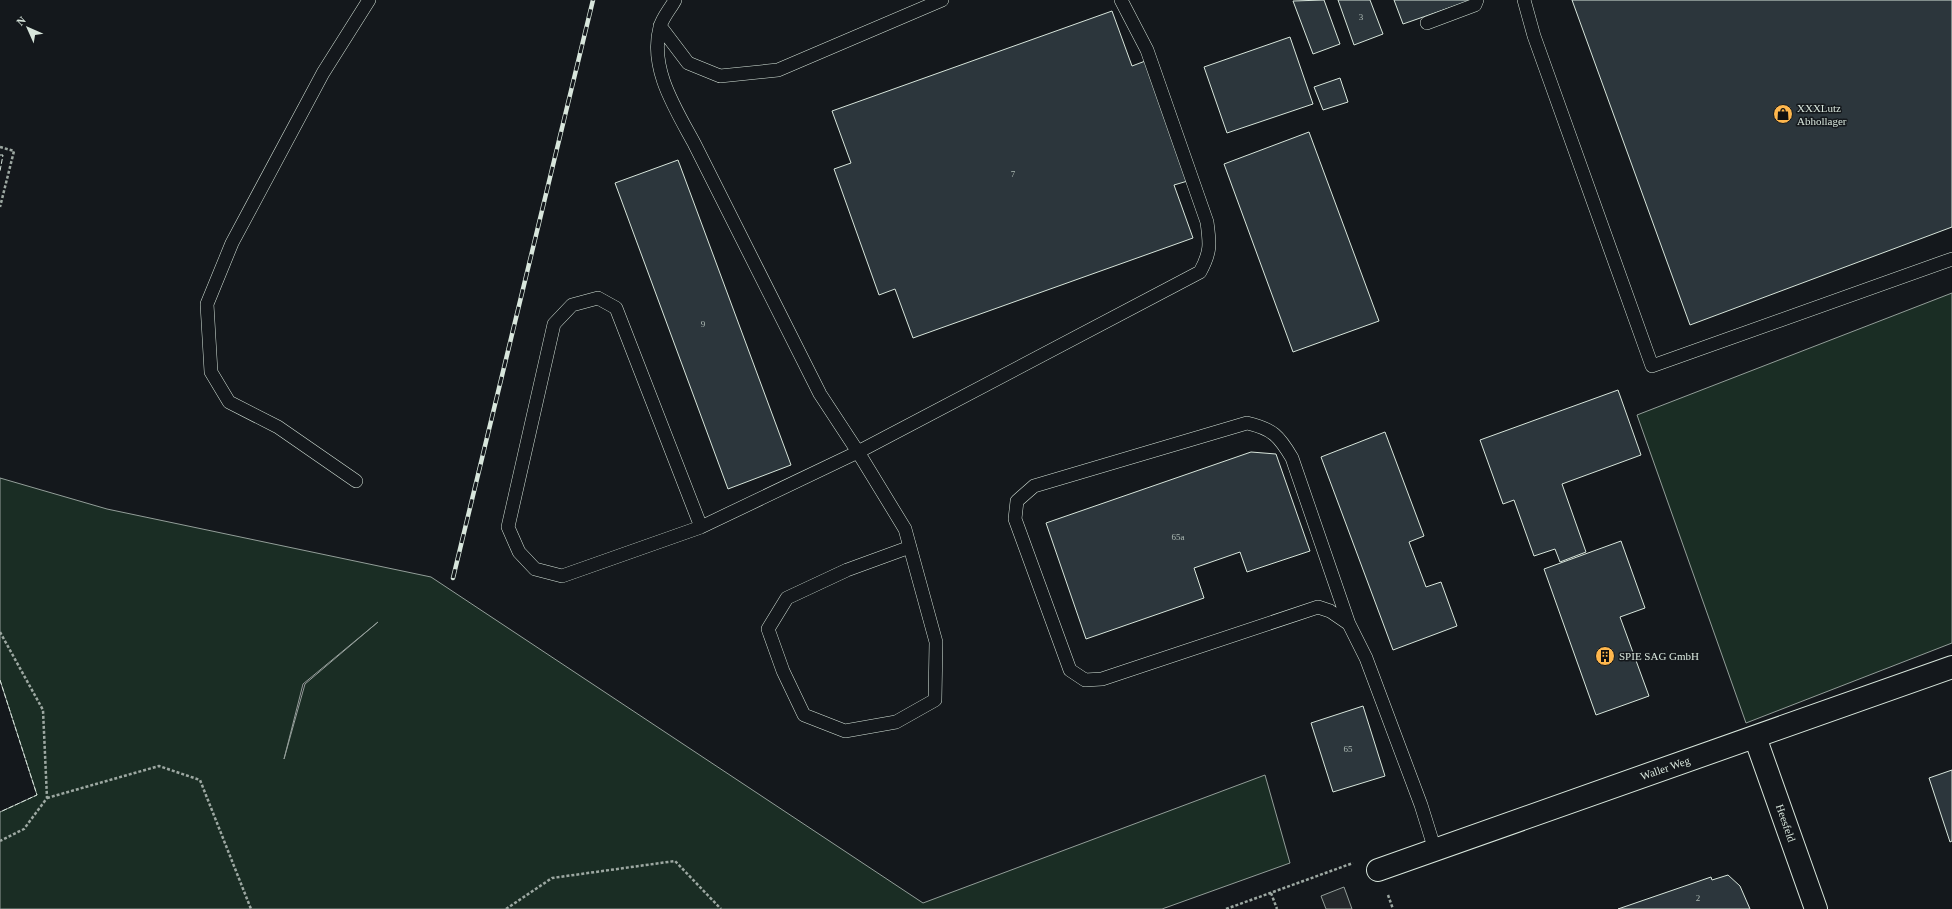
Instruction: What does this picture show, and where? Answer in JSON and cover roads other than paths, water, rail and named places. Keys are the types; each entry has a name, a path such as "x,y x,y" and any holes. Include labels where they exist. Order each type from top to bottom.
{"street":[{"name":"Waller Weg","path":"1378,870 1952,667"},
{"name":"Heesfeld","path":"1756,737 1816,909"}],"lane":[{"path":"356,481 278,427 229,402 211,372 208,304 236,236 323,73 369,0"},
{"path":"675,0 660,26 657,61 672,103 694,143 820,394 858,452 905,529 936,642 934,700 896,722 846,731 804,715 782,671 768,629 787,598 847,570 910,548"},
{"path":"660,26 688,63 720,76 778,70 942,0"},
{"path":"701,527 616,308 598,298 572,305 554,324 508,527 519,552 535,569 562,576 701,527 858,452 1200,272 1208,256 1209,239 1207,222 1147,50 1121,0"},
{"path":"1427,23 1475,5 1477,0"},
{"path":"1524,0 1537,44 1652,366 1952,258"},
{"path":"1349,624 1330,611 1318,607 1102,679 1085,680 1070,670 1015,519 1017,501 1034,486 1247,423 1264,427 1282,442 1292,458 1349,624 1366,658 1421,805 1435,850"}],"railway":[{"path":"453,578 593,0"}],"place":[{"name":"XXXLutz Abhollager","path":"1783,114"},
{"name":"SPIE SAG GmbH","path":"1605,656"}]}
